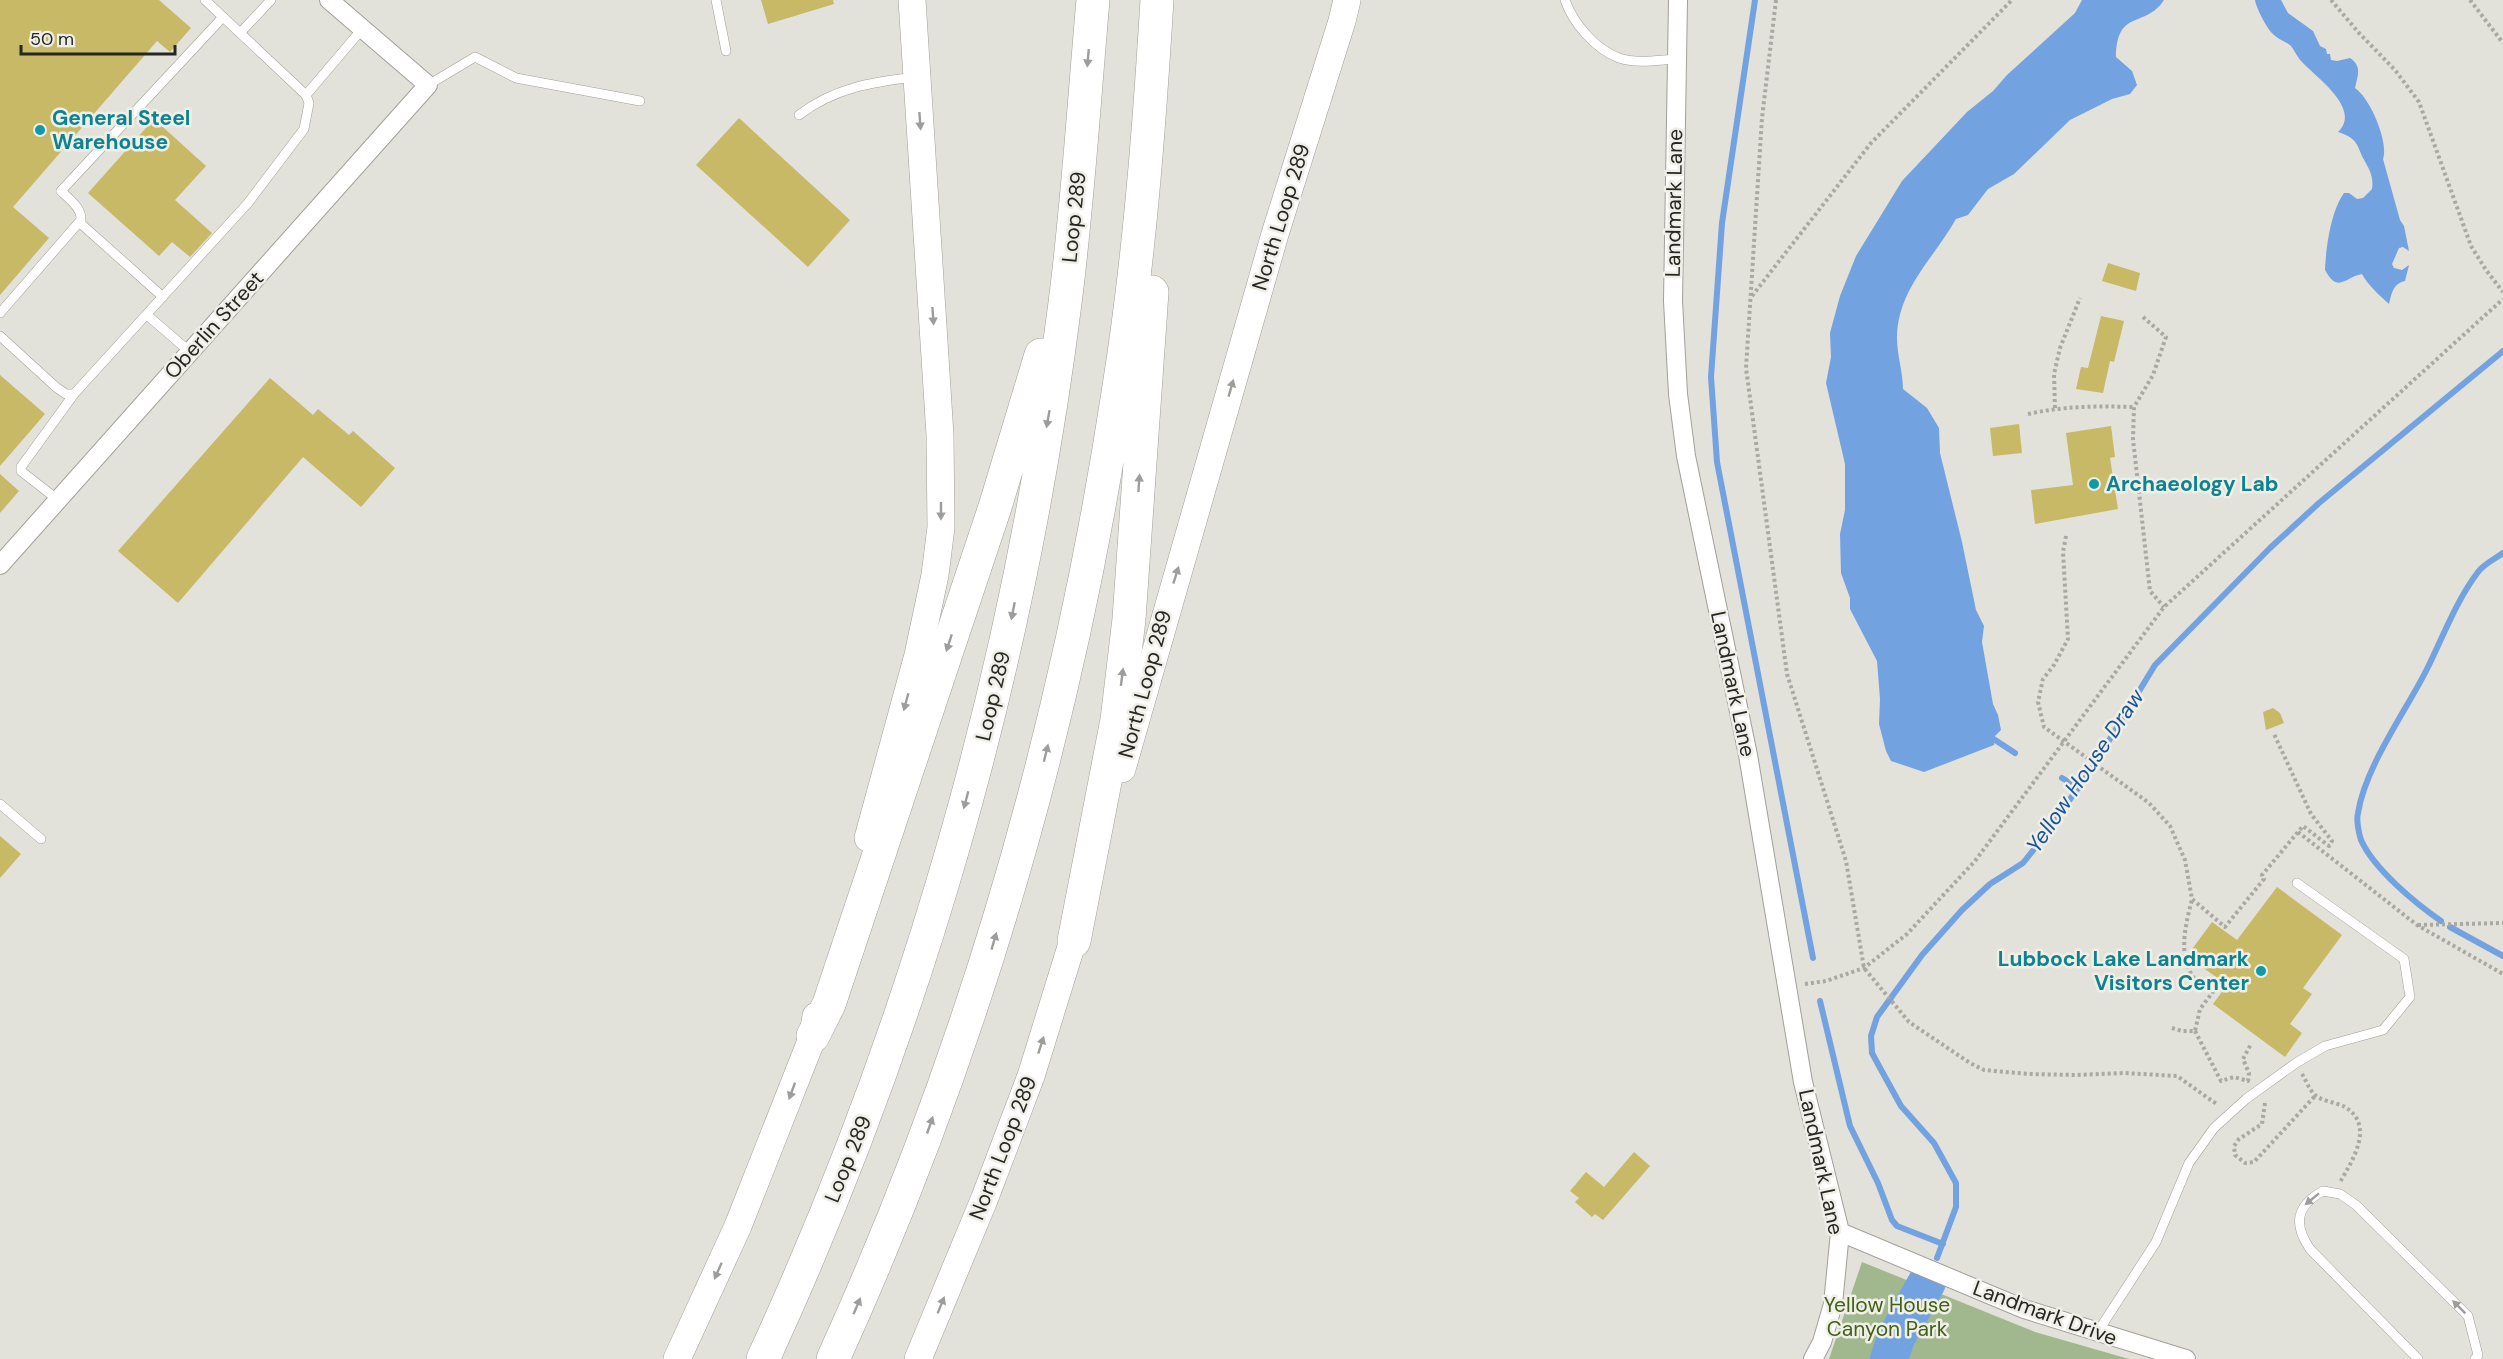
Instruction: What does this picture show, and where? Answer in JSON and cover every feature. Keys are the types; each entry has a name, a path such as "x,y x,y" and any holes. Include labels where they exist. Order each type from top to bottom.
{"highway":[{"name":"Loop 289","path":"763,1359 813,1245 873,1094 918,964 981,747 1008,631 1039,475 1065,303 1078,183 1092,0"},
{"path":"1074,941 1117,720 1129,619 1148,363 1154,246 1157,14"},
{"path":"833,1359 886,1237 928,1131 991,950 1048,746 1078,616 1119,392 1134,279 1157,14"},
{"path":"813,1036 829,1004 995,507 1045,340 1078,183"}],"main road":[{"path":"677,1359 738,1226 813,1036 819,1000 878,807 918,655 935,575 941,527 940,435 912,0"},
{"name":"North Loop 289","path":"918,1359 984,1200 1027,1086 1074,941 1168,599 1275,234 1347,0"}],"street":[{"path":"329,0 428,85"},
{"name":"Landmark Lane","path":"1678,0 1673,301 1677,394 1686,456 1748,755 1803,1082 1840,1232 1833,1304 1814,1359"},
{"name":"Oberlin Street","path":"0,565 428,85"},
{"name":"Landmark Drive","path":"1840,1232 2013,1305 2186,1359"}],"lane":[{"path":"58,500 21,471 21,466 74,394 248,203 304,129 309,103 306,95 206,0"},
{"path":"240,33 272,0"},
{"path":"716,0 726,51"},
{"path":"1565,0 1570,14 1592,40 1618,57 1642,61 1676,59"},
{"path":"0,313 79,222 81,215 77,208 61,191 224,17"},
{"path":"306,95 363,28"},
{"path":"428,85 475,57 516,78 640,101"},
{"path":"799,115 817,101 869,82 917,77"},
{"path":"79,222 163,297"},
{"path":"147,315 190,352"},
{"path":"0,336 57,388 66,394 74,394"},
{"path":"0,804 41,839"},
{"path":"2097,1333 2156,1242 2189,1163 2214,1128 2275,1076 2296,1063 2325,1047 2383,1030 2410,997 2404,959 2296,883"},
{"path":"2418,1359 2310,1249 2301,1236 2299,1220 2302,1208 2311,1197 2323,1191 2334,1193 2356,1205 2468,1317 2478,1355 2475,1359"}],"path":[{"path":"1776,0 1762,118 1746,368 1787,674 1846,861 1864,968 1909,1022 1984,1070 2028,1074 2124,1073 2177,1076 2230,1113"},
{"path":"1750,298 1871,143 2012,0"},
{"path":"2331,0 2358,33 2395,70 2419,102 2471,246 2503,292"},
{"path":"2470,0 2503,43"},
{"path":"2055,408 2054,374 2060,348 2080,298"},
{"path":"1786,987 1826,981 1864,968 1907,934 1975,861 2164,607 2503,299"},
{"path":"2143,317 2166,337 2153,375 2134,407 2133,439 2150,591 2164,607"},
{"path":"2028,414 2055,408 2089,405 2134,407"},
{"path":"2066,536 2063,552 2068,639 2054,665 2043,679 2038,702 2044,727 2149,803 2170,826 2185,860 2192,899 2184,945 2187,962 2195,978 2213,992 2200,1009 2194,1031 2221,1081 2234,1077 2248,1081 2249,1073 2243,1059 2251,1044"},
{"path":"2192,899 2225,927 2264,879 2262,875 2303,826 2329,846 2332,841 2311,814 2274,734"},
{"path":"2298,832 2417,925 2503,974"},
{"path":"2417,925 2503,923"},
{"path":"2172,1028 2194,1031"},
{"path":"2296,1063 2315,1096 2347,1108 2357,1120 2361,1138 2353,1160 2334,1193"},
{"path":"2295,1078 2302,1074"},
{"path":"2269,1099 2264,1105 2262,1124 2239,1139 2234,1146 2235,1155 2245,1163 2254,1162 2315,1096"}],"green space":[{"name":"Yellow House Canyon Park","path":"1862,1262 2035,1332 2129,1359 1829,1359"}],"water":[{"path":"2082,0 2164,0 2157,9 2133,21 2121,32 2116,57 2132,71 2137,85 2130,94 2112,99 2070,120 2014,174 1988,189 1968,215 1956,219 1918,275 1903,305 1899,321 1897,344 1903,389 1927,408 1939,428 1940,453 1976,610 1984,626 1982,642 1993,704 2001,730 1995,736 1994,745 1924,772 1891,761 1886,751 1879,724 1877,661 1850,609 1850,598 1841,573 1840,534 1845,510 1845,464 1826,383 1831,357 1830,333 1840,296 1856,256 1902,181 1967,112 1993,91 2007,75 2075,13"},
{"path":"2255,0 2281,0 2288,13 2313,31 2320,46 2326,49 2327,54 2330,54 2331,60 2350,58 2358,68 2355,88 2367,101 2381,132 2383,159 2400,220 2404,226 2409,251 2403,247 2399,248 2392,264 2394,268 2402,270 2409,265 2405,281 2395,286 2389,304 2370,286 2362,274 2338,283 2325,270 2330,230 2339,201 2344,193 2349,193 2357,199 2363,198 2372,189 2372,176 2355,141 2338,132 2344,123 2345,114 2335,94 2300,60 2291,46 2276,37 2270,30"}],"building":[{"name":"General Steel Warehouse","path":"0,0 159,0 191,28 170,52 157,41 13,207 49,238 0,295"},
{"path":"761,0 833,0 834,4 768,24"},
{"path":"739,118 850,220 808,267 696,165"},
{"path":"154,119 206,166 175,200 212,233 190,257 172,242 159,256 88,193"},
{"path":"2108,263 2140,273 2136,291 2102,281"},
{"path":"2101,316 2124,321 2114,362 2110,361 2103,393 2076,389 2081,367 2088,368"},
{"path":"0,375 45,414 0,466"},
{"path":"270,378 313,415 318,409 349,435 353,431 395,468 361,507 303,457 178,603 118,551"},
{"path":"2019,424 2022,453 1993,456 1990,428"},
{"name":"Archaeology Lab","path":"2111,426 2115,457 2110,458 2118,509 2035,524 2031,490 2073,485 2066,433"},
{"path":"0,474 19,491 0,513"},
{"path":"2273,708 2280,713 2284,723 2266,730 2263,712"},
{"path":"0,836 21,854 0,878"},
{"name":"Lubbock Lake Landmark Visitors Center","path":"2277,887 2342,935 2303,988 2312,994 2290,1024 2302,1033 2285,1057 2213,1004 2227,985 2187,956 2212,922 2237,940"},
{"path":"1634,1152 1650,1166 1603,1220 1595,1214 1592,1217 1575,1202 1579,1198 1570,1191 1586,1172 1604,1187"}],"waterway":[{"path":"1755,0 1722,223 1711,377 1717,462 1813,958"},
{"name":"Yellow House Draw","path":"1937,1258 1956,1207 1956,1183 1934,1143 1901,1106 1872,1053 1871,1036 1877,1017 1922,955 1962,910 1990,884 2023,863 2035,848 2091,770 2155,665 2270,548 2319,503 2503,351"},
{"name":"Yellow House Draw","path":"2441,921 2419,905 2375,862 2361,840 2357,816 2362,795 2377,758 2427,669 2463,595 2480,569 2503,553"},
{"path":"1989,736 2015,753"},
{"path":"2062,778 2079,788"},
{"name":"Yellow House Draw","path":"2450,927 2503,956"},
{"path":"1820,1001 1850,1126 1878,1183 1892,1220 1897,1226 1943,1244"},
{"name":"Yellow House Draw","path":"1889,1359 1896,1338 1927,1282"}],"place":[{"name":"General Steel Warehouse","path":"40,130"},
{"name":"Archaeology Lab","path":"2094,484"},
{"name":"Lubbock Lake Landmark Visitors Center","path":"2261,971"}]}
